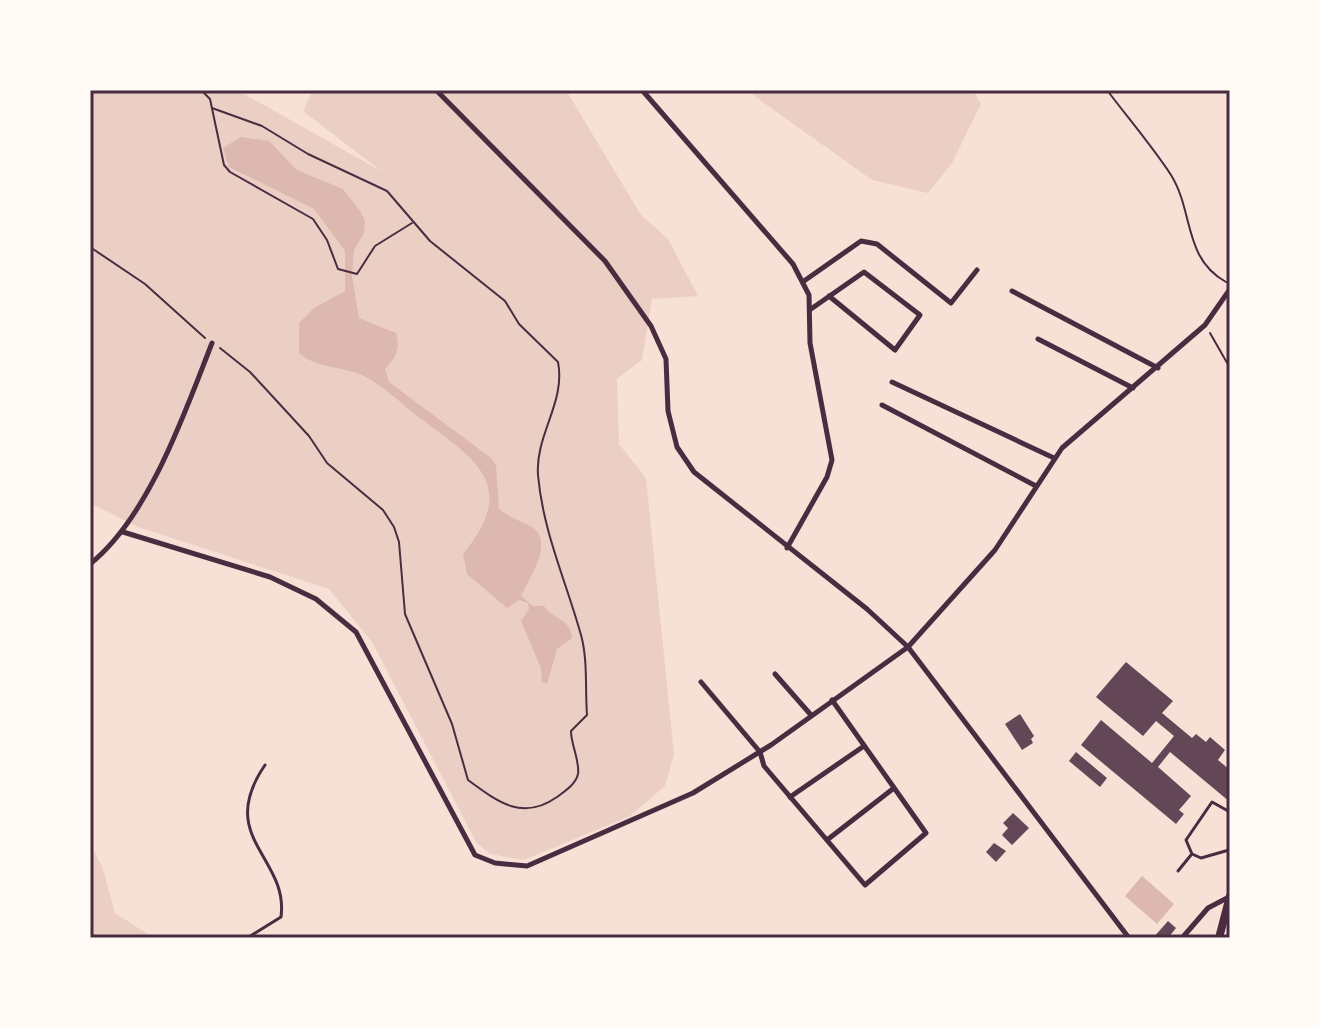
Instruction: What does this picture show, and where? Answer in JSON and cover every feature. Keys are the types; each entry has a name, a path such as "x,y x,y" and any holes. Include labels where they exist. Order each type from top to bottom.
{"main road":[{"path":"1219,938 1230,897"}],"street":[{"path":"436,90 605,261 651,326 666,359 668,411 677,447 694,472 867,609 908,647 1129,938"},
{"path":"642,90 804,281 810,310 810,343 832,460 827,477 787,548"},
{"path":"804,281 861,241 877,244 951,303 977,270"},
{"path":"810,310 829,296 864,272 920,315 895,350 829,296"},
{"path":"123,532 270,577 316,599 356,632 475,855 495,863 527,866 693,793 760,752 908,647 995,550 1054,458 1205,325 1230,286"},
{"path":"1012,291 1158,368"},
{"path":"1038,339 1134,389"},
{"path":"90,564 123,532 178,431 212,343"},
{"path":"892,382 1054,458"},
{"path":"882,405 1036,486"},
{"path":"775,674 811,715"},
{"path":"701,682 760,752 764,766 865,885 926,833 832,700"},
{"path":"790,797 864,746"},
{"path":"827,840 894,788"},
{"path":"1182,938 1208,908 1230,897"}],"lane":[{"path":"247,938 281,917 283,901 252,836 246,814 254,782 265,765"},
{"path":"1192,854 1188,834 1212,802 1230,812"},
{"path":"1192,854 1201,858 1230,850 1230,841"},
{"path":"1178,871 1192,854"}],"path":[{"path":"201,90 210,99 220,155 230,172 313,219 327,240 338,269 357,274 375,246 412,223"},
{"path":"1107,90 1173,178 1191,242 1206,267 1230,286"},
{"path":"90,247 145,284 250,372 309,436 327,463 383,510 399,542 405,614 452,724 468,780 503,803 520,809 541,809 576,780 579,770 571,731 587,715 582,638 544,520 540,494 541,447 561,379 558,362 519,324 505,301 412,223 387,191 332,166 262,126 212,108"},
{"path":"1205,325 1230,368"}],"shaded area":[{"path":"90,90 237,90 381,171 303,111 313,90 566,90 641,215 668,239 698,296 652,299 642,360 617,379 619,444 646,478 674,754 665,786 630,816 524,860 490,854 476,842 372,642 329,589 138,527 90,503"},
{"path":"746,90 973,90 981,104 952,163 928,193 872,180"},
{"path":"241,137 269,141 297,170 343,189 360,211 365,221 364,233 354,250 352,276 359,318 396,333 396,352 385,369 389,382 491,458 496,465 499,509 532,527 538,534 541,551 521,596 533,606 544,606 565,623 572,638 557,649 547,684 542,682 541,668 521,621 529,609 528,603 519,600 507,608 467,574 463,554 480,530 488,510 489,492 484,476 474,462 370,379 313,362 299,353 299,323 314,308 345,291 345,251 314,209 229,167 223,148"},
{"path":"90,843 103,869 115,913 154,938 90,938"},
{"path":"1142,876 1174,904 1157,924 1125,896"}],"building":[{"path":"1126,662 1173,701 1162,713 1192,738 1196,734 1206,742 1210,737 1225,750 1218,760 1230,770 1230,802 1170,752 1158,767 1191,796 1179,810 1184,814 1176,824 1081,745 1101,720 1152,763 1174,736 1156,721 1143,736 1096,697"},
{"path":"1020,714 1034,736 1031,739 1033,743 1022,750 1005,724"},
{"path":"1076,752 1107,778 1100,787 1069,761"},
{"path":"1013,813 1029,828 1012,845 1002,835 1008,828 1003,823"},
{"path":"994,843 1006,851 996,862 986,852"},
{"path":"1168,921 1176,928 1168,938 1153,938"}]}
